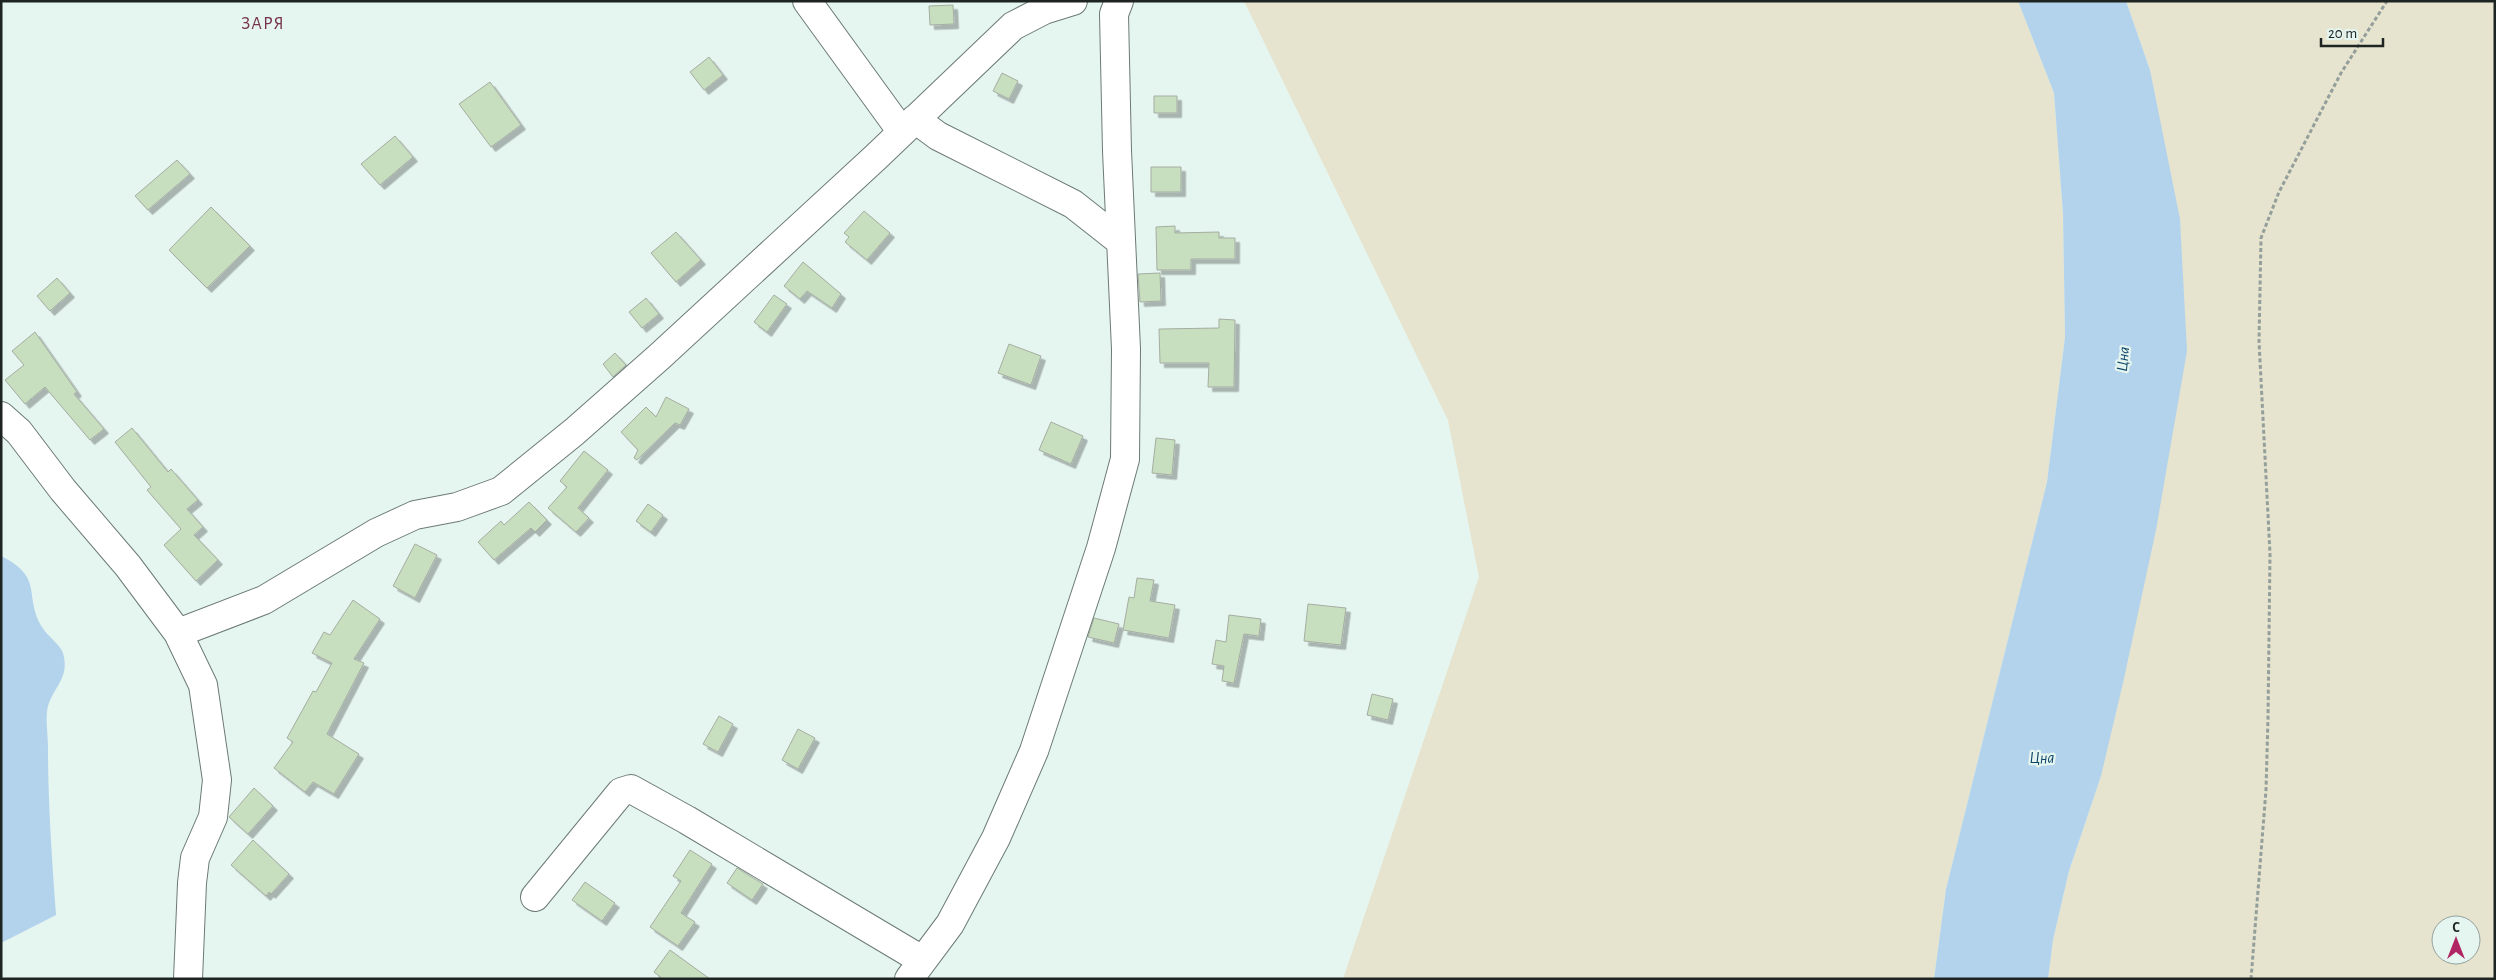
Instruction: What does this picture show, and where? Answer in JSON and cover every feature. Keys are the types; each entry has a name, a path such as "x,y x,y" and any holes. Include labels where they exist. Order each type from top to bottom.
{"street":[{"path":"807,1 909,125 938,136 1073,204 1120,241"},
{"path":"178,633 264,600 376,533 415,515 456,507 501,491 574,432 659,357 1013,26 1044,10 1073,1"},
{"path":"535,897 621,792 631,789 688,820 915,969 950,924 991,847 1034,751 1101,548 1125,459 1126,349 1120,241 1114,14 1119,1"},
{"path":"1,416 19,432 63,490 128,566 178,633 203,685 217,780 213,817 195,858 192,882 188,979"}],"path":[{"path":"2251,979 2266,790 2268,718 2270,554 2259,341 2261,238 2279,192 2341,73 2388,1"}],"shaded area":[{"path":"1244,1 2018,1 2054,93 2063,214 2065,337 2047,482 1946,889 1934,979 1343,979 1479,577 1448,420"},
{"path":"2126,1 2495,1 2495,979 2048,979 2053,940 2069,871 2101,776 2150,70"}],"water":[{"name":"Цна","path":"2018,1 2126,1 2150,70 2180,219 2187,351 2156,530 2123,683 2101,776 2069,871 2053,940 2048,979 1934,979 1946,889 2047,482 2065,337 2063,214 2054,93"},
{"path":"1,556 15,564 28,580 37,616 44,630 63,653 65,662 63,675 48,706 47,716 49,811 56,915 1,943"}],"building":[{"path":"953,5 954,24 930,25 929,6"},
{"path":"709,57 723,75 704,90 690,72"},
{"path":"1002,73 1018,81 1009,99 993,91"},
{"path":"490,82 521,125 491,147 459,104"},
{"path":"1154,96 1177,96 1177,113 1154,113"},
{"path":"395,136 413,157 380,185 361,164"},
{"path":"177,160 190,174 148,210 135,196"},
{"path":"1151,167 1181,167 1181,192 1151,192"},
{"path":"211,207 250,246 207,288 169,250"},
{"path":"864,211 890,233 867,260 845,242 849,237 844,233"},
{"path":"1175,226 1175,233 1219,232 1219,238 1235,238 1235,259 1191,259 1191,270 1157,270 1156,227"},
{"path":"676,232 701,260 676,282 651,253"},
{"path":"803,262 841,294 832,308 807,291 800,299 784,286"},
{"path":"1160,273 1161,301 1140,302 1138,274"},
{"path":"57,278 70,293 50,311 37,296"},
{"path":"774,295 787,304 767,332 754,322"},
{"path":"646,298 659,314 642,328 629,312"},
{"path":"1219,319 1235,320 1234,387 1208,387 1209,363 1160,363 1159,329 1219,328"},
{"path":"35,332 77,392 74,394 104,429 90,440 45,387 25,404 5,380 24,365 12,351"},
{"path":"1009,344 1041,356 1031,385 998,373"},
{"path":"615,353 626,365 613,377 603,364"},
{"path":"666,397 689,409 680,425 675,423 637,460 634,458 638,450 621,432 646,407 656,417"},
{"path":"1051,422 1083,436 1071,464 1039,450"},
{"path":"132,428 168,472 171,469 198,500 187,509 203,527 194,535 218,560 196,581 164,545 181,529 147,490 151,487 115,442"},
{"path":"1156,438 1175,440 1172,475 1152,473"},
{"path":"584,451 608,470 578,508 589,518 576,532 548,508 567,487 560,481"},
{"path":"529,502 547,520 535,532 531,528 494,560 478,542 501,521 504,525"},
{"path":"648,504 663,515 651,532 636,521"},
{"path":"415,544 437,555 415,598 393,586"},
{"path":"1137,578 1154,580 1150,601 1175,605 1169,638 1123,630 1129,597 1134,598"},
{"path":"353,600 380,619 354,659 364,663 327,734 359,754 334,794 313,782 305,792 274,768 293,742 287,738 313,691 316,692 332,663 312,653 324,632 330,635"},
{"path":"1308,604 1346,608 1341,645 1304,641"},
{"path":"1229,615 1261,619 1259,636 1244,634 1234,683 1222,681 1224,666 1212,664 1216,640 1226,642"},
{"path":"1094,618 1119,624 1114,643 1088,637"},
{"path":"1372,694 1393,699 1388,720 1367,715"},
{"path":"719,716 733,724 718,752 703,744"},
{"path":"798,729 815,738 798,769 782,760"},
{"path":"254,788 273,806 248,834 229,817"},
{"path":"253,840 289,874 271,894 269,892 266,896 231,865"},
{"path":"690,850 712,864 681,913 695,922 678,946 650,927 681,881 673,876"},
{"path":"737,868 763,884 752,900 727,883"},
{"path":"585,882 615,903 602,921 572,900"},
{"path":"670,950 710,979 663,979 654,972"}],"district":[{"name":"ЗАРЯ","path":"263,24"}]}
